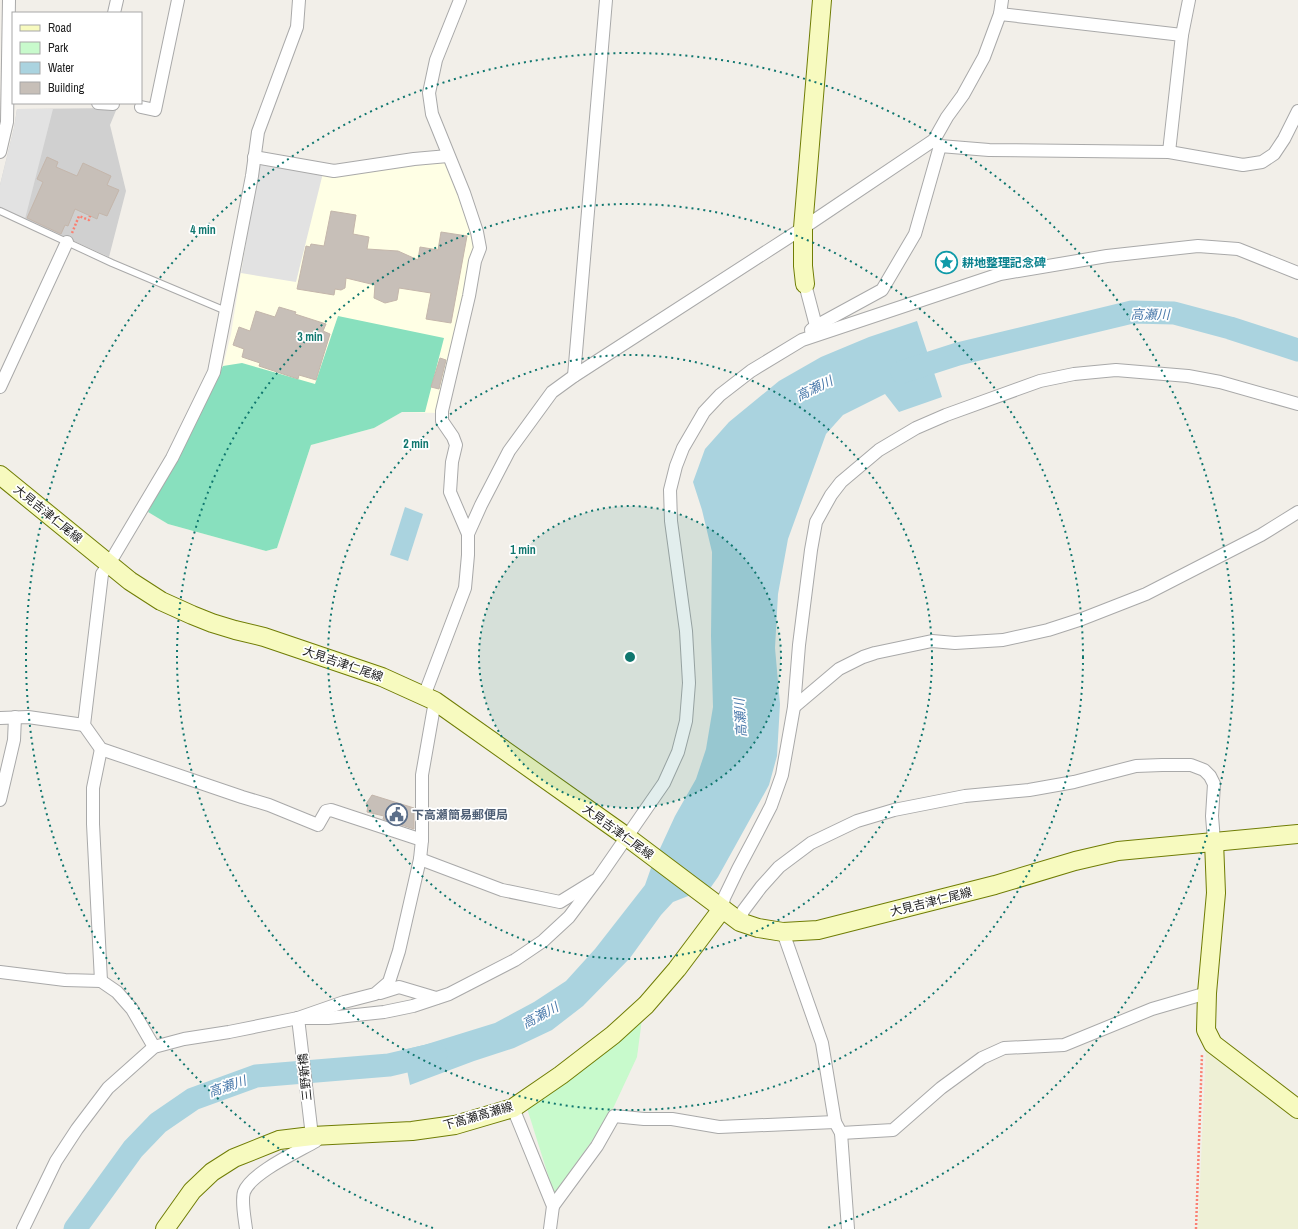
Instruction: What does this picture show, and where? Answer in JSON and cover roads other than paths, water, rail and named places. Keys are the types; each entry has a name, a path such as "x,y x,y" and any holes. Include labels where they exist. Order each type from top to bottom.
{"main road":[{"path":"805,284 803,266 803,228 822,0"},
{"name":"大見吉津仁尾線","path":"0,475 109,564 149,594 192,615 235,630 264,637 382,677 429,698 627,837 740,922 758,928 783,932 818,930 995,885 1075,861 1118,851 1298,834"},
{"path":"1214,841 1216,893 1206,1030 1213,1044 1298,1109"},
{"name":"下高瀬高瀬線","path":"165,1229 192,1191 212,1172 234,1158 279,1140 312,1136 412,1131 455,1126 513,1108 567,1071 613,1035 646,1005 677,969 722,909"}],"street":[{"path":"0,152 7,122 4,43 9,0"},
{"path":"114,12 117,0"},
{"path":"141,107 155,110 164,40 178,0"},
{"path":"299,0 297,27 258,132 252,176 214,372 172,458 102,574 84,725 102,749 269,805 318,825 326,811 331,810 422,840"},
{"path":"375,994 389,982 399,951 420,859 422,840 422,775 429,698 465,588 468,555 468,534 450,492 452,462 456,445 453,437 442,422 442,411 469,296 475,261 480,248 464,193 432,114 429,93 436,60 460,0"},
{"path":"574,376 606,0"},
{"path":"802,340 816,326 882,290 915,234 937,143 947,117 963,95 984,57 1000,14 1002,0"},
{"path":"1169,152 1182,35 1189,0"},
{"path":"1000,14 1182,35"},
{"path":"468,534 481,505 510,451 552,392 574,376 937,143 989,150 1169,152 1243,165 1262,162 1274,154 1284,139 1298,111"},
{"path":"254,157 334,171 414,159 448,156"},
{"path":"0,387 67,242"},
{"path":"298,1018 328,1018 384,1012 413,1006 449,994 515,960 543,941 569,917 599,877 664,784 678,752 686,721 689,683 686,631 671,521 670,490 676,466 683,448 704,412 720,395 751,371 802,340 1000,274 1107,256 1198,246 1238,249 1298,274"},
{"path":"805,284 816,326"},
{"path":"722,909 724,898 771,806 782,775 794,707 800,637 816,522 830,495 841,482 879,450 916,428 946,415 1040,381 1074,374 1116,370 1188,376 1220,382 1298,404"},
{"path":"794,707 840,669 863,657 932,641 955,643 1003,640 1055,628 1146,594 1261,535 1298,512"},
{"path":"0,718 28,717 84,725"},
{"path":"0,800 14,740 15,718"},
{"path":"101,981 93,817 93,788 102,749"},
{"path":"740,922 743,911 761,887 779,867 811,842 857,821 894,810 965,796 1029,790 1074,782 1136,766 1191,765 1204,770 1210,776 1214,784 1212,816 1214,841"},
{"path":"420,859 502,890 560,902 599,877"},
{"path":"783,932 822,1043 838,1128 848,1229"},
{"path":"0,972 65,980 101,981 117,992 132,1009 154,1047"},
{"path":"23,1229 56,1161 77,1129 108,1088 154,1047 184,1039 230,1032 298,1018 344,1002 399,987 436,998"},
{"path":"550,1229 553,1206 598,1146 614,1116 672,1119 719,1127 893,1130 941,1088 982,1058 1004,1048 1064,1045 1152,1010 1208,992"},
{"name":"三野新橋","path":"298,1018 312,1136"},
{"path":"513,1108 553,1206"},
{"path":"246,1229 244,1194 247,1187 258,1174 316,1141 312,1136"}],"lane":[{"path":"0,211 112,263 226,311"}],"water":[{"path":"917,321 942,397 899,412 885,394 843,415 826,434 788,539 778,594 775,648 780,704 777,756 769,785 718,877 711,887 673,902 661,915 630,958 583,1006 552,1030 514,1048 410,1085 403,1050 495,1023 534,1002 566,981 595,949 645,885 651,868 675,816 696,779 706,749 713,707 711,636 712,552 702,510 693,482 705,449 729,422 779,381 821,357 869,337"},
{"path":"405,507 423,514 408,561 390,555"}],"waterway":[{"name":"高瀬川","path":"902,372 958,354 1132,312 1174,313 1230,328 1298,350"},
{"name":"高瀬川","path":"75,1229 133,1149 158,1123 193,1099 256,1076 389,1065 436,1054"}],"place":[{"name":"耕地整理記念碑","path":"946,263"},
{"name":"下高瀬簡易郵便局","path":"397,815"}]}
